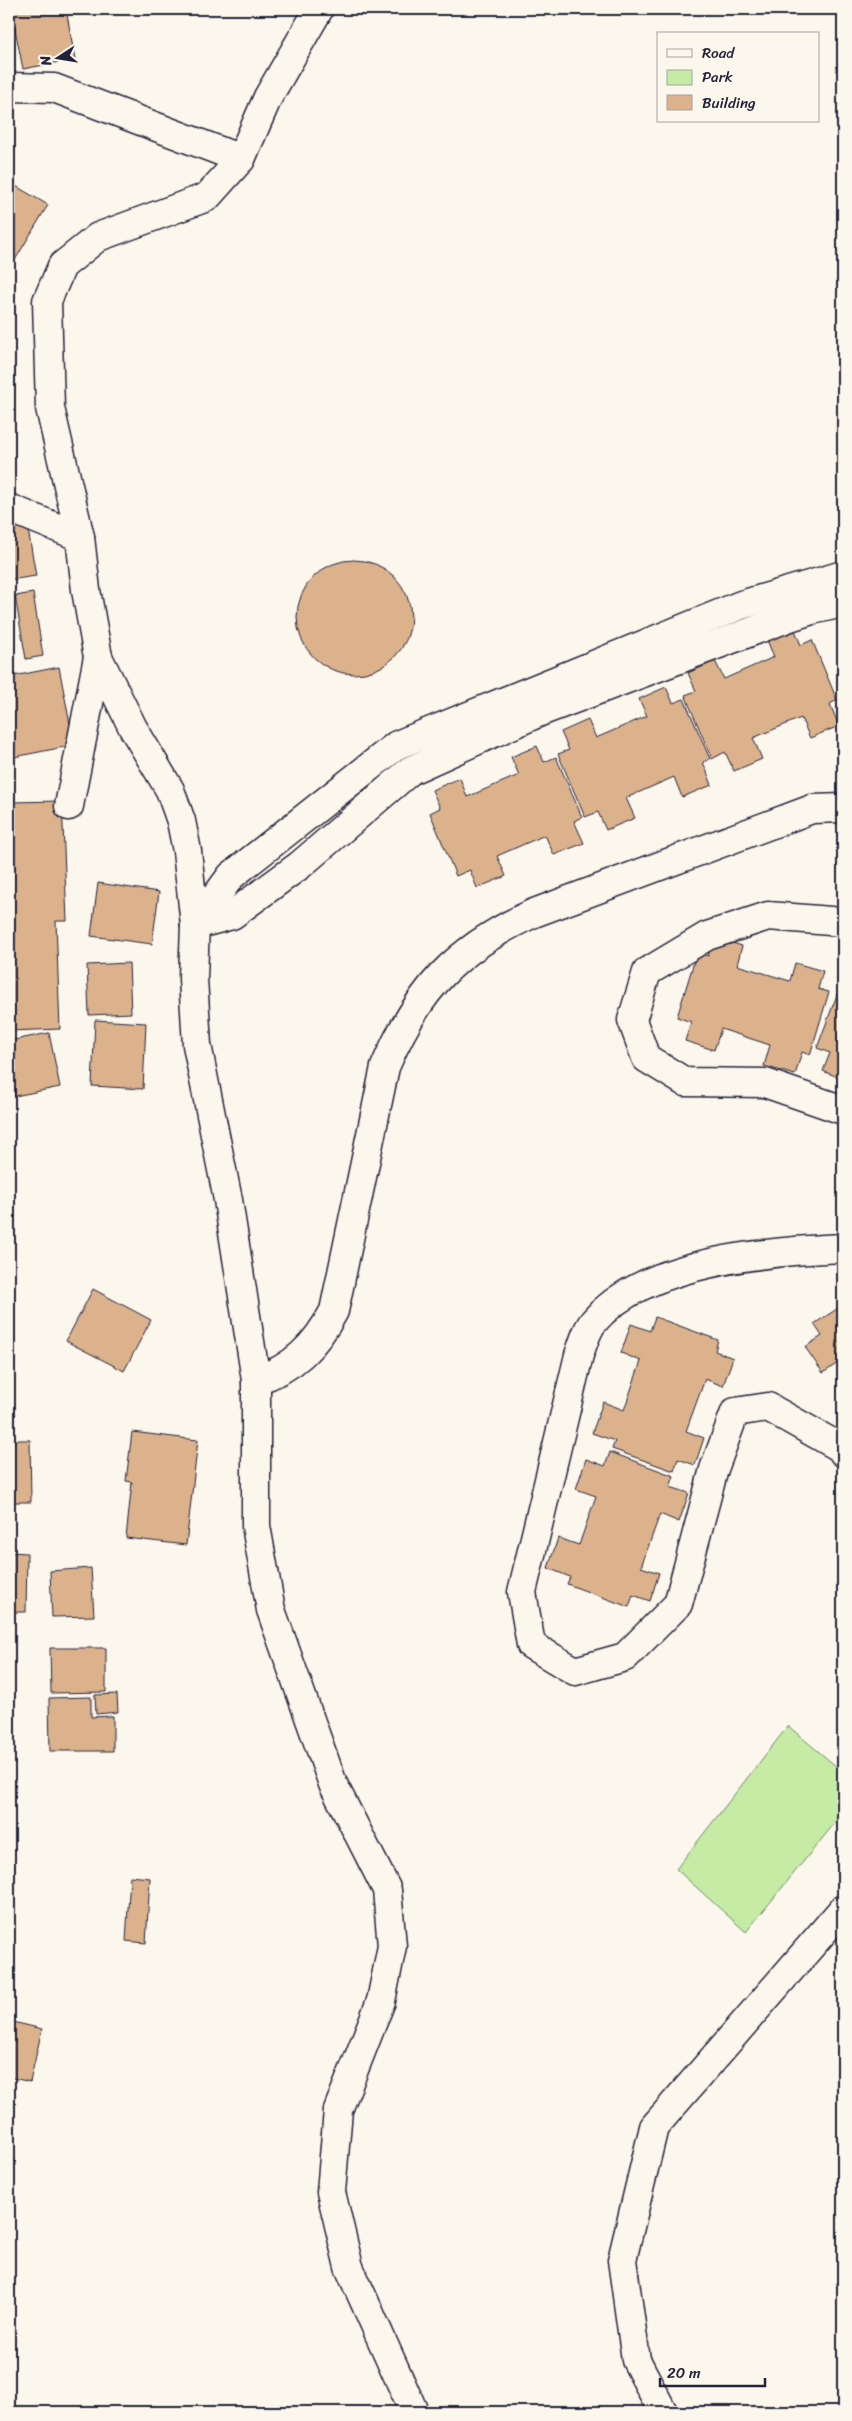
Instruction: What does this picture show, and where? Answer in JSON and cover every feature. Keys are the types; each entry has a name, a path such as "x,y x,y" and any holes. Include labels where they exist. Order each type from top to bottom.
{"street":[{"path":"319,9 268,97 241,159 207,197 98,237 62,266 47,301 50,408 80,537 86,590 98,657 133,728 170,790 181,821 187,851 194,925 193,978 197,1044 228,1200 256,1380 256,1526 271,1610 332,1784 387,1890 392,1946 381,2001 338,2110 331,2192 348,2267 414,2412"},
{"path":"9,87 54,88 241,159"},
{"path":"9,508 80,537"},
{"path":"194,925 231,876 397,745 741,605 843,575"},
{"path":"194,925 232,915 300,865 411,770 559,705 790,617 843,603"},
{"path":"70,806 98,657"},
{"path":"256,1380 278,1372 309,1349 323,1331 334,1311 385,1067 399,1033 419,1001 442,973 470,949 500,928 534,913 812,809 843,808"},
{"path":"843,922 768,916 707,936 647,972 632,1020 646,1058 685,1082 765,1083 843,1110"},
{"path":"843,1248 787,1251 738,1257 675,1273 619,1297 593,1321 579,1355 522,1592 531,1645 575,1671 617,1660 625,1657 678,1604 714,1469 735,1412 768,1407 840,1448 843,1452"},
{"path":"663,2412 636,2360 622,2260 654,2126 843,1909"}],"green space":[{"path":"788,1726 843,1772 843,1813 746,1932 676,1869"}],"building":[{"path":"9,9 15,23 9,25"},
{"path":"11,9 66,9 75,59 23,69"},
{"path":"9,182 48,205 9,270"},
{"path":"26,518 36,576 9,580 9,521"},
{"path":"354,560 376,564 394,577 407,595 411,617 407,639 394,657 376,670 354,674 332,670 314,657 301,639 297,617 301,595 314,577 332,564"},
{"path":"33,593 43,656 26,659 15,596"},
{"path":"794,628 801,645 812,640 837,700 830,704 839,726 810,738 801,718 753,738 762,759 734,771 725,752 712,759 685,695 696,691 688,673 715,661 724,679 774,657 767,640"},
{"path":"59,667 74,745 9,758 9,677"},
{"path":"666,687 673,703 684,699 710,759 703,762 712,785 682,797 674,777 626,798 635,818 606,830 598,812 585,817 558,754 569,750 561,732 588,720 596,738 647,716 639,699"},
{"path":"537,746 544,762 556,757 582,817 574,821 584,843 554,855 545,835 497,856 506,876 477,888 470,870 456,876 430,813 440,808 432,790 460,778 467,797 519,775 511,757"},
{"path":"62,801 67,921 56,921 60,1029 9,1031 9,802"},
{"path":"98,883 159,892 152,944 91,936"},
{"path":"714,937 742,946 737,965 790,981 795,963 823,971 818,989 829,992 810,1055 802,1052 795,1075 764,1066 770,1045 721,1029 714,1050 685,1041 691,1022 677,1017 697,952 708,956"},
{"path":"129,963 131,1013 89,1015 87,965"},
{"path":"841,984 843,985 843,1079 823,1071 830,1053 817,1048"},
{"path":"95,1020 146,1023 143,1089 92,1086"},
{"path":"49,1033 60,1087 15,1096 9,1060 9,1041"},
{"path":"93,1289 151,1320 124,1371 66,1341"},
{"path":"843,1305 843,1364 841,1361 823,1373 805,1347 822,1336 814,1324"},
{"path":"655,1317 718,1340 715,1351 733,1358 723,1386 705,1379 686,1431 704,1438 695,1465 678,1459 674,1471 612,1449 615,1441 592,1433 603,1402 624,1410 641,1361 621,1353 631,1324 650,1331"},
{"path":"132,1432 198,1440 186,1545 126,1538 132,1482 126,1481"},
{"path":"9,1440 30,1440 31,1502 9,1502"},
{"path":"610,1452 674,1476 670,1487 689,1493 679,1522 660,1514 641,1567 659,1573 650,1601 633,1595 629,1607 567,1584 570,1577 548,1568 558,1538 579,1545 596,1496 576,1489 586,1459 605,1466"},
{"path":"9,1552 27,1553 26,1612 9,1612"},
{"path":"91,1568 94,1616 52,1617 50,1571"},
{"path":"50,1648 106,1648 106,1692 51,1693"},
{"path":"117,1694 118,1712 96,1714 95,1695"},
{"path":"91,1697 91,1717 113,1716 113,1751 50,1751 49,1698"},
{"path":"130,1876 150,1878 146,1943 126,1941"},
{"path":"9,2021 42,2029 30,2082 9,2077"}]}
